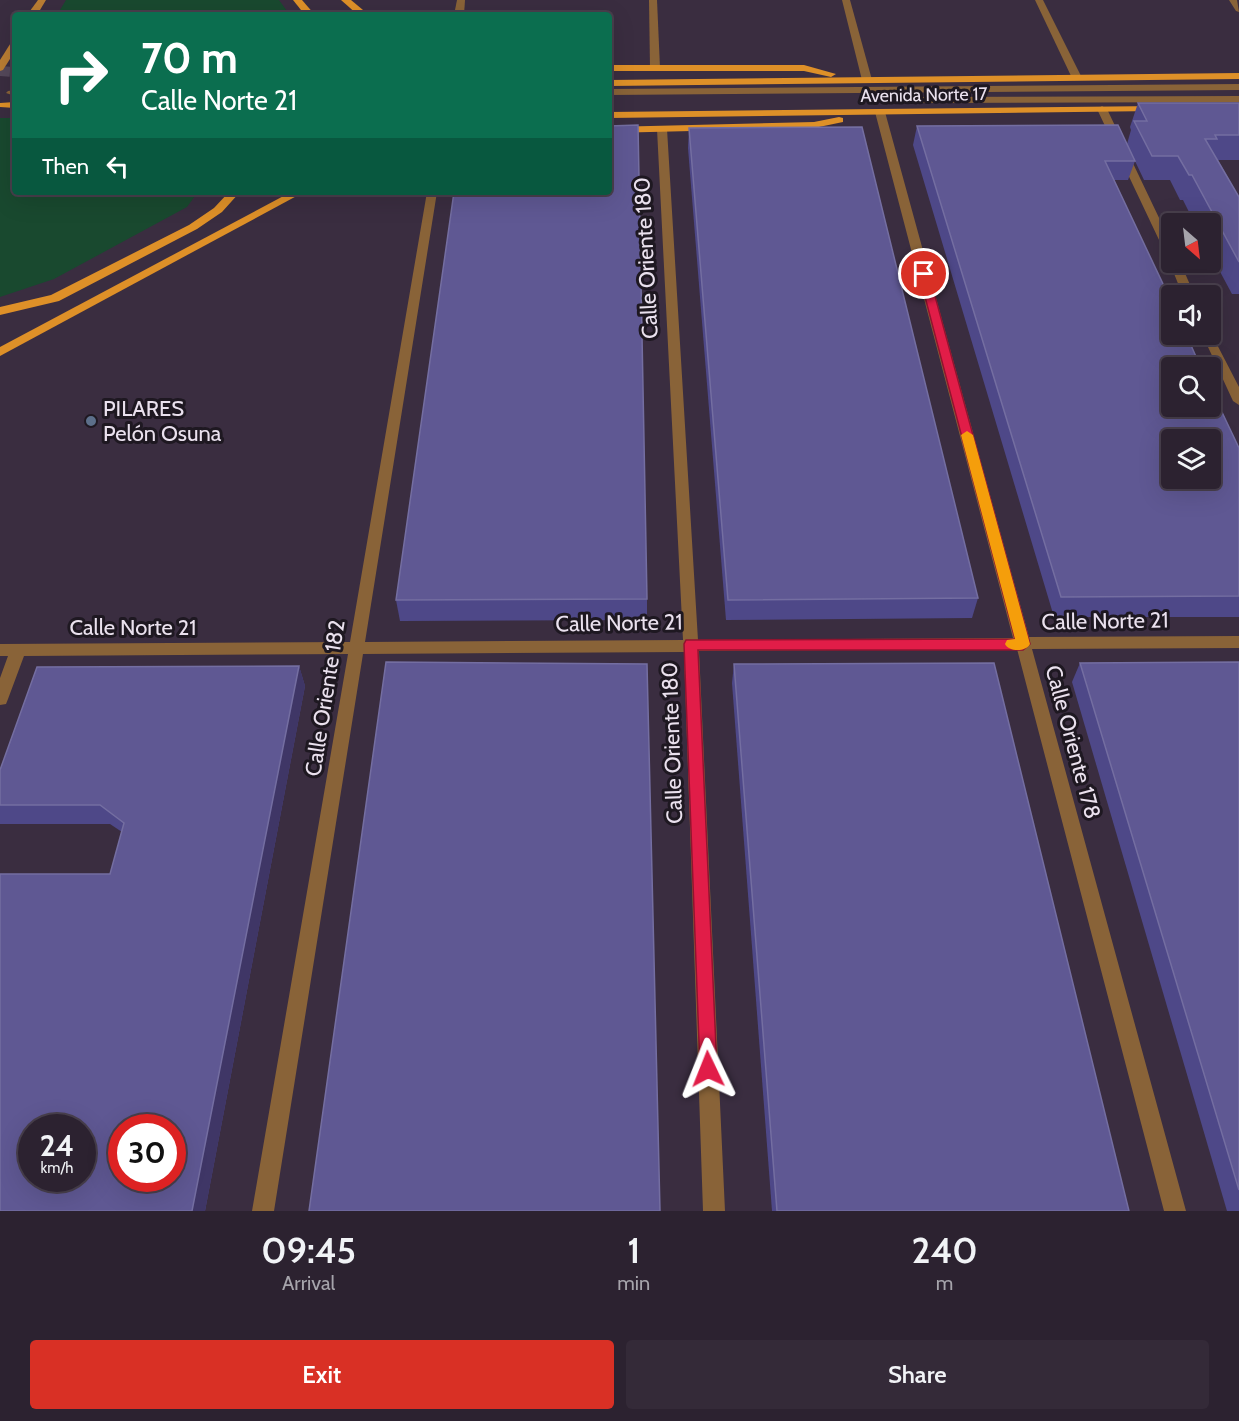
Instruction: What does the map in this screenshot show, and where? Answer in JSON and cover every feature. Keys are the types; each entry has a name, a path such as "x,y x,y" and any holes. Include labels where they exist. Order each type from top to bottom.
{"main road":[{"path":"297,0 307,12"},
{"path":"345,0 360,12"},
{"path":"2,64 12,48"},
{"path":"612,68 804,68 867,80"},
{"name":"Avenida Norte 17","path":"612,83 1239,76"},
{"path":"3,105 12,105"},
{"name":"Avenida Norte 17","path":"612,115 1239,107"},
{"path":"612,130 814,125 880,112"},
{"path":"0,311 55,298 193,227 218,210 232,195"},
{"path":"0,352 293,195"}],"street":[{"path":"653,0 655,68"},
{"path":"846,0 867,80"},
{"path":"1039,0 1077,78"},
{"path":"1233,0 1239,9"},
{"path":"612,92 1239,87"},
{"path":"612,102 1239,99"},
{"path":"1102,109 1161,235"},
{"name":"Calle Oriente 178","path":"880,112 1175,1211"},
{"name":"Calle Oriente 180","path":"662,129 691,644 714,1211"},
{"name":"Calle Oriente 182","path":"263,1211 431,195"},
{"path":"1213,345 1239,401"},
{"name":"Calle Norte 21","path":"0,650 1239,642"},
{"path":"0,699 18,650"}],"green space":[{"path":"66,0 279,0 288,12 59,12"},
{"path":"0,118 12,118 12,195 196,195 187,207 54,279 0,297"}],"building":[{"path":"1138,103 1239,103 1239,135 1215,135 1217,139 1205,139 1239,197 1239,262 1221,229 1221,213 1213,213 1192,175 1189,175 1178,156 1152,156 1134,121 1147,121"},
{"path":"638,125 647,599 396,600 454,195 612,195 612,126"},
{"path":"1118,125 1135,161 1105,161 1164,285 1161,285 1161,345 1191,345 1196,357 1161,357 1161,417 1221,417 1221,410 1239,448 1239,596 1061,597 917,126"},
{"path":"862,127 978,598 728,600 689,128"},
{"path":"386,662 647,664 660,1211 309,1211"},
{"path":"1239,662 1239,1190 1080,663"},
{"path":"994,663 1129,1211 777,1211 734,664"},
{"path":"299,666 192,1211 0,1211 0,874 110,874 124,823 100,805 0,805 0,770 37,667"}],"tunnel":[{"path":"0,71 12,72"}],"slow traffic":[{"path":"967,435 1023,644 1012,644"}],"place":[{"name":"PILARES Pelón Osuna","path":"91,421"}],"route":[{"path":"708,1069 691,644 1023,644 924,274"}]}
